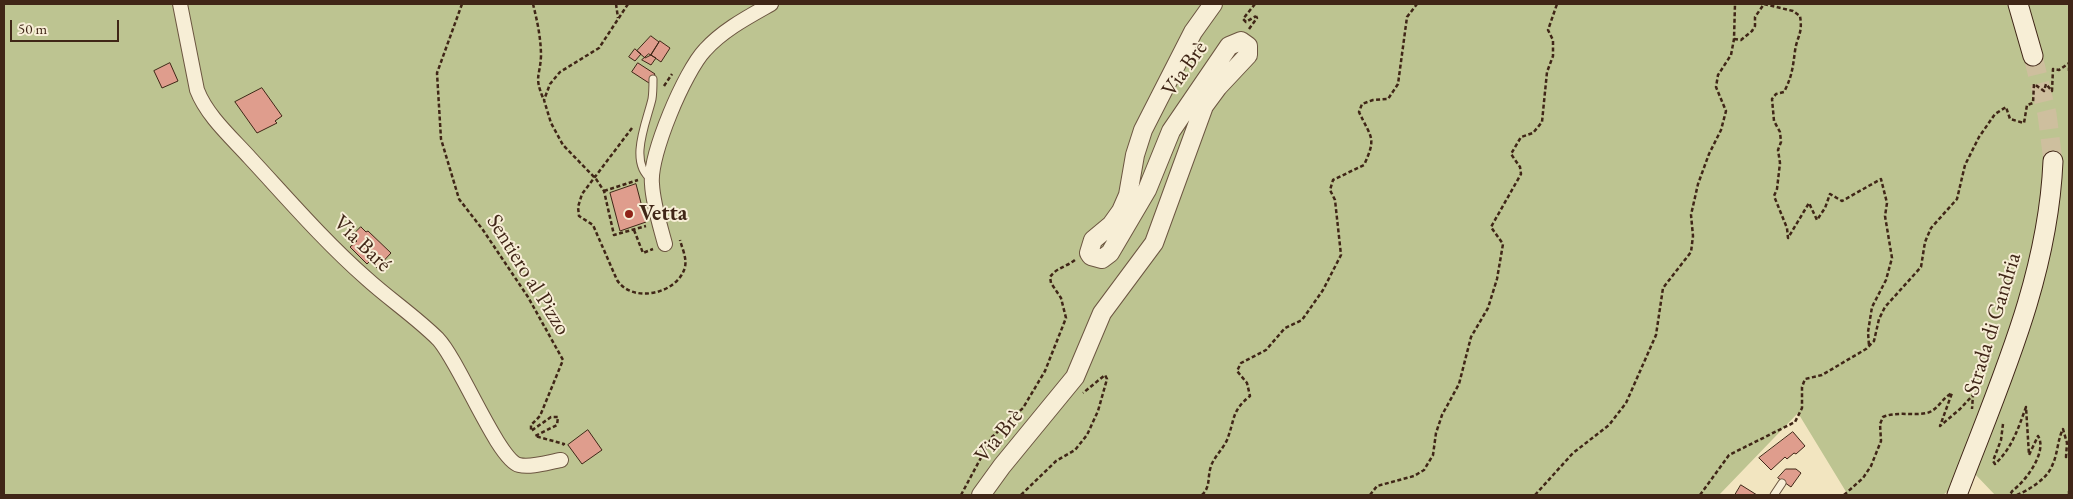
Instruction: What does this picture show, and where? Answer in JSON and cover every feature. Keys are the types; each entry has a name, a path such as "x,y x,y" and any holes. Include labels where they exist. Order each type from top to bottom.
{"main road":[{"path":"2018,4 2033,56"},
{"name":"Strada di Gandria","path":"1957,495 1994,405 2031,296 2050,210 2053,161"}],"street":[{"name":"Via Baré","path":"180,4 198,90 203,103 220,125 334,248 366,279 440,341 476,401 499,445 517,465 525,466 558,454"},
{"path":"665,244 645,180 668,120 698,58 725,32 771,4"},
{"name":"Via Brè","path":"981,495 1002,466 1064,392 1080,368 1102,313 1138,268 1154,243 1204,106 1218,87 1246,59 1249,50 1245,43 1237,41 1229,46 1180,116 1164,144 1147,190 1110,253 1102,259 1094,259 1089,253 1089,247 1121,211 1128,195 1135,155 1143,130 1192,32 1213,4"}],"lane":[{"path":"645,180 640,148 654,79"},
{"path":"1774,495 1782,483"}],"path":[{"name":"Sentiero al Pizzo","path":"462,4 438,73 441,139 459,199 483,230 528,297 563,360 540,416 531,425 530,431 551,417 558,417 557,425 535,436 564,444 558,454"},
{"path":"533,4 540,35 541,56 537,83 551,123 563,145 596,179 604,191 609,219 614,235 618,236"},
{"path":"616,4 618,20"},
{"path":"544,100 550,84 560,72 599,48 628,4"},
{"path":"1255,4 1243,19 1246,22 1256,16"},
{"path":"1202,495 1208,489 1211,466 1227,439 1233,416 1240,404 1250,396 1247,383 1237,371 1242,363 1266,350 1285,328 1302,320 1323,290 1341,255 1335,200 1330,190 1334,180 1364,165 1372,148 1372,136 1359,112 1362,104 1373,100 1388,99 1398,84 1407,18 1417,4"},
{"path":"1370,495 1377,486 1414,476 1424,470 1433,455 1436,433 1442,415 1459,384 1471,337 1488,308 1497,279 1503,244 1491,227 1522,174 1520,167 1510,154 1521,137 1533,133 1542,122 1547,72 1553,56 1554,40 1548,30 1557,4"},
{"path":"1535,495 1573,453 1609,425 1626,403 1656,335 1664,288 1691,252 1693,236 1691,215 1698,184 1721,130 1726,111 1716,87 1718,76 1731,55 1734,39 1735,4"},
{"path":"1734,39 1741,40 1752,31 1755,26 1755,17 1764,4 1793,11 1800,16 1801,33 1795,49 1794,68 1784,92 1776,94 1772,99 1774,121 1780,132 1782,142 1778,150 1780,163 1777,190 1774,196 1787,228 1788,238 1809,203 1817,220 1825,208 1830,194 1842,201 1882,179 1887,203 1885,216 1892,258 1886,280 1872,307 1868,332 1869,346"},
{"path":"1700,495 1729,455 1795,422 1802,408 1802,387 1805,379 1822,375 1869,346 1876,336 1879,318 1885,307 1921,267 1925,242 1931,228 1957,199 1965,165 1979,138 1995,114 2006,107 2010,119 2024,123 2027,105 2034,103 2034,84 2044,91 2046,84 2052,91 2053,69 2059,70 2069,63 2069,71"},
{"path":"596,179 631,129 649,110"},
{"path":"604,191 645,180"},
{"path":"634,230 642,250"},
{"path":"961,495 992,437 1023,408 1045,371 1066,318 1061,298 1051,283 1050,277 1060,267 1067,266 1077,258 1078,245 1089,247"},
{"path":"1021,495 1056,461 1075,450 1087,435 1098,411 1107,379 1105,375 1089,390 1073,400 1064,392"},
{"path":"1844,495 1863,478 1871,466 1881,441 1880,424 1883,417 1893,414 1926,413 1934,409 1952,393 1940,426 1973,395 1970,416"},
{"path":"1994,405 2004,419 2001,440 1993,461 1995,464 2005,455 2013,441 2026,407 2029,455 2038,436 2040,442 2038,457 2029,473 2012,491 2010,495 2012,495"},
{"path":"2017,495 2043,478 2051,468 2063,429 2067,443 2066,457 2069,454"}],"green space":[{"path":"4,4 2069,4 2069,495 1995,495 1975,474 2018,359 2042,281 2052,242 2062,161 2043,162 2043,180 2036,231 2019,299 1977,420 1948,491 1943,495 1848,495 1798,413 1719,495 4,495"}],"building":[{"path":"651,36 659,42 651,55 645,58 637,51"},
{"path":"660,41 670,48 661,62 651,55"},
{"path":"635,49 641,54 635,61 629,57"},
{"path":"649,54 656,58 651,65 642,60"},
{"path":"170,63 178,81 162,88 154,71"},
{"path":"638,63 655,74 649,83 632,72"},
{"path":"262,88 282,116 275,121 277,123 257,133 235,102"},
{"name":"Vetta","path":"636,184 646,222 620,231 610,193"},
{"path":"361,227 366,232 368,231 391,253 377,268 370,261 367,264 350,247 357,241 352,236"},
{"path":"588,430 602,450 582,464 568,445"},
{"path":"1793,432 1805,446 1787,459 1785,457 1771,470 1759,458"},
{"path":"1786,469 1796,469 1801,473 1791,487 1778,478"},
{"path":"1741,485 1757,495 1735,495"}],"tunnel":[{"path":"2033,56 2047,114 2053,161"}],"place":[{"name":"Vetta","path":"629,214"}]}
